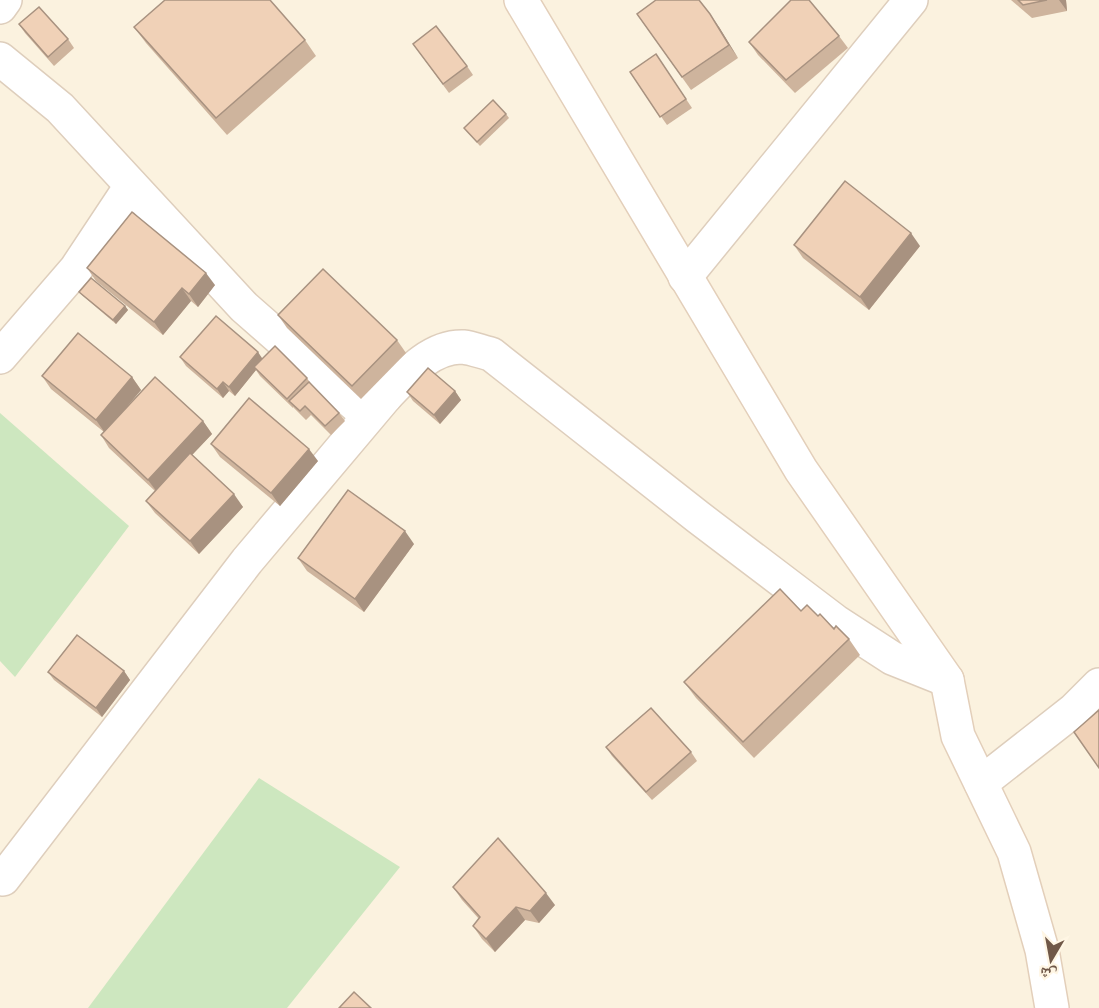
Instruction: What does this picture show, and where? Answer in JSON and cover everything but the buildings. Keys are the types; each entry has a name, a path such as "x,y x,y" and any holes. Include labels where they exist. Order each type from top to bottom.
{"street":[{"path":"0,7 4,0"},
{"path":"685,277 911,0"},
{"path":"526,2 685,277 801,470 947,680 958,736 1014,852 1042,950 1052,1008"},
{"path":"0,59 60,108 244,307 358,407 386,396"},
{"path":"0,357 76,269 131,186"},
{"path":"3,879 247,561 386,396 436,351 463,347 491,354 698,517 836,621 892,658 947,680"},
{"path":"981,783 1074,710 1099,685"}],"green space":[{"path":"0,413 129,526 15,677 0,661"},
{"path":"259,778 400,867 287,1008 88,1008"}]}
